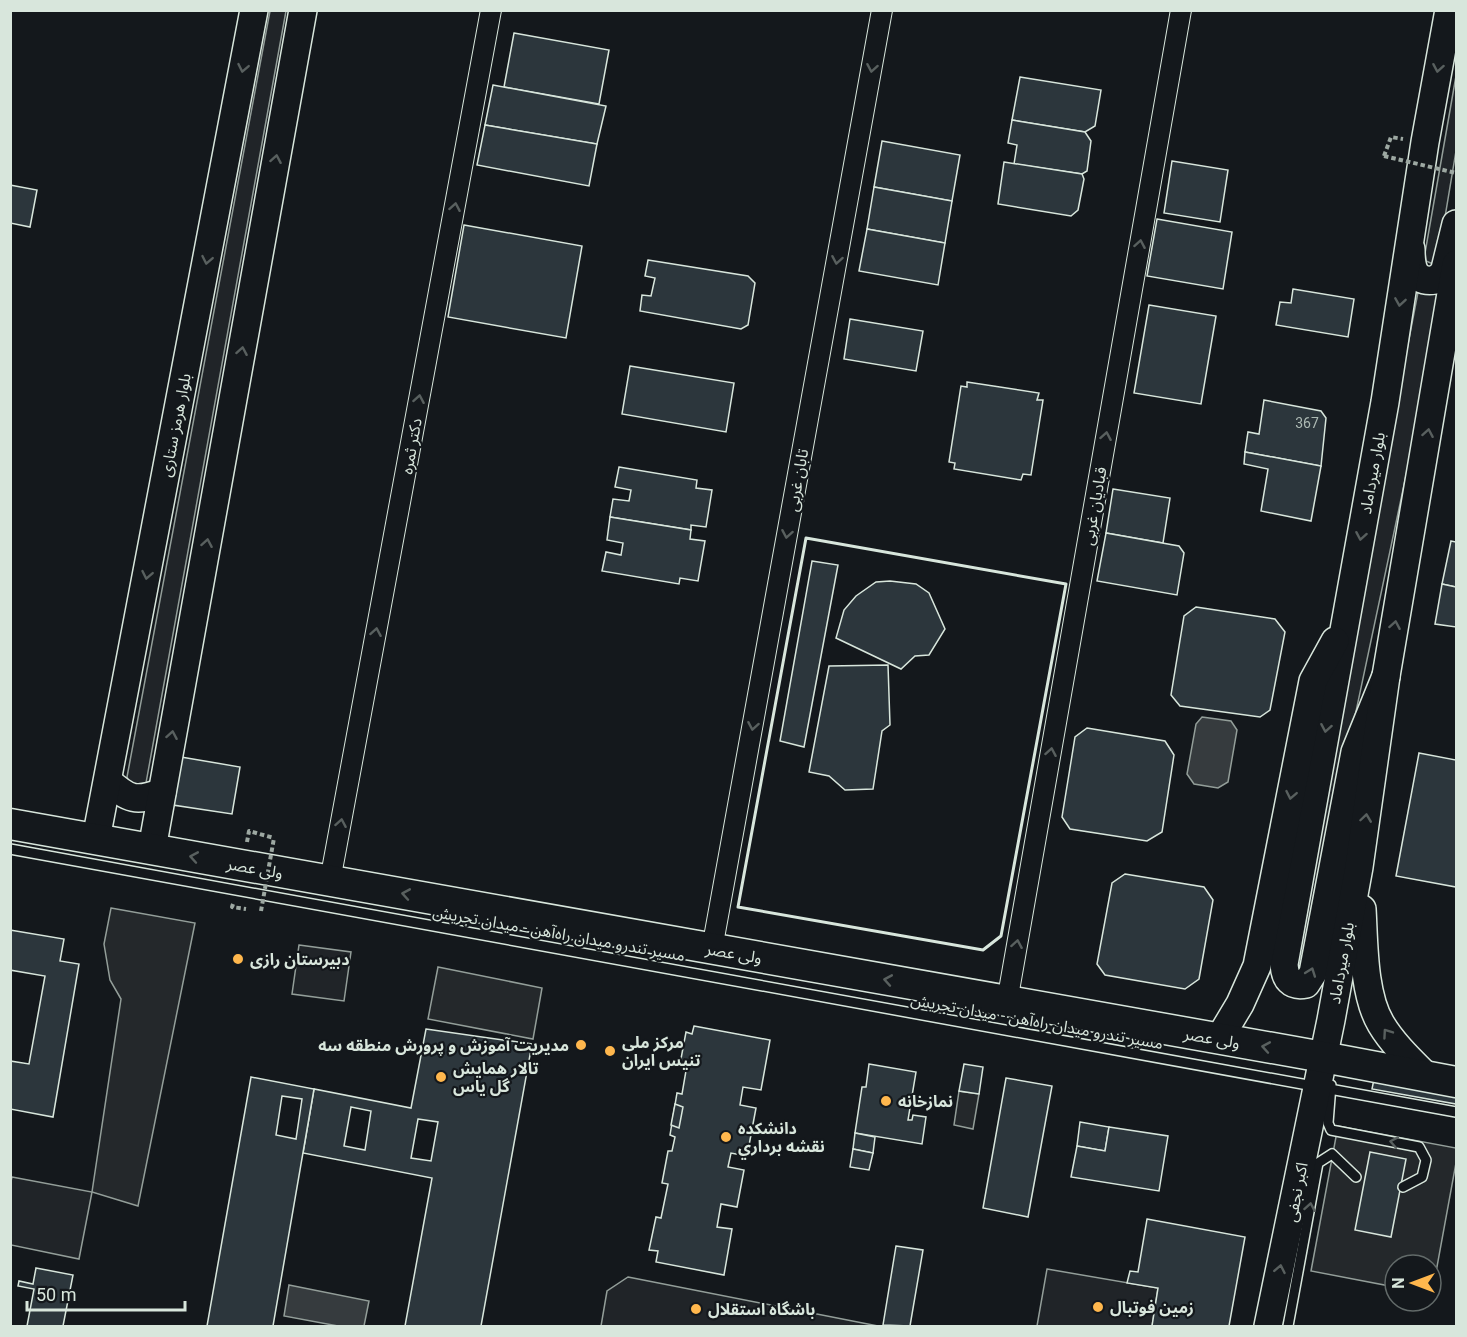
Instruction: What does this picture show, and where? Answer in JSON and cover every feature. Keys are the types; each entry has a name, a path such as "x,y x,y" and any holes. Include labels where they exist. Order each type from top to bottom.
{"main road":[{"name":"بلوار هرمز ستاری","path":"96,839 254,10"},
{"path":"152,849 303,10"},
{"name":"بلوار میرداماد","path":"1386,676 1355,752 1313,973 1306,984 1296,985 1288,980 1284,964 1385,402 1425,142 1449,10"},
{"path":"1411,230 1411,256 1414,273 1430,281 1444,273 1456,224"},
{"name":"بلوار میرداماد","path":"1329,1074 1331,1020 1359,867 1386,676 1456,264"},
{"path":"1219,1039 1240,1004 1257,966 1313,681 1346,621"},
{"path":"108,781 121,793 135,798 146,798 162,792"},
{"name":"ولی عصر","path":"10,824 1219,1039 1329,1074 1427,1077 1456,1082"},
{"path":"1359,867 1365,954 1372,1001 1379,1021 1392,1040 1427,1077"},
{"name":"اکبر نجفی","path":"1268,1326 1329,1074"}],"street":[{"name":"دکتر ثمره","path":"330,881 491,10"},
{"name":"تابان غربی","path":"712,949 882,10"},
{"name":"قبادیان غربی","path":"1007,1002 1181,10"}],"lane":[{"name":"مسیر تندرو میدان راه‌آهن - میدان تجریش","path":"10,849 1329,1074 1456,1112"},
{"path":"1329,1074 1328,1123 1331,1130 1419,1147 1426,1161 1422,1177 1403,1187"},
{"path":"1288,1326 1318,1163 1332,1154 1356,1177"}],"path":[{"path":"1391,137 1384,156 1456,173"},
{"path":"249,831 274,838 261,911"}],"shaded area":[{"path":"270,11 286,11 146,783 132,788 127,777"},
{"path":"1456,76 1456,151 1438,259 1433,264 1426,261 1425,253"},
{"path":"1419,287 1438,292 1443,301 1302,968 1297,971 1290,957"},
{"path":"1202,717 1231,721 1237,730 1228,782 1218,788 1194,784 1187,774 1196,724"},
{"path":"111,908 195,923 138,1206 92,1192 121,999 110,980 104,944"},
{"path":"299,945 351,952 344,1001 292,994"},
{"path":"438,967 542,988 533,1039 428,1019"},
{"path":"959,1091 979,1094 973,1129 954,1125"},
{"path":"1338,1126 1456,1148 1456,1163 1440,1253 1383,1253 1383,1285 1311,1271"},
{"path":"12,1177 92,1192 79,1259 11,1245 10,1185"},
{"name":"زمین فوتبال","path":"1047,1269 1158,1288 1152,1326 1037,1326"},
{"name":"باشگاه استقلال","path":"628,1277 878,1326 601,1326 607,1291"},
{"path":"289,1285 369,1301 364,1326 338,1326 284,1316"}],"building":[{"path":"514,33 609,50 599,104 504,87"},
{"path":"1020,77 1101,90 1095,126 1085,132 1012,120"},
{"path":"493,85 606,106 597,144 485,125"},
{"path":"1012,120 1085,132 1091,141 1087,171 1082,174 1014,164 1017,145 1008,143"},
{"path":"485,125 597,144 589,186 477,165"},
{"path":"882,141 960,155 952,201 874,187"},
{"path":"1172,161 1228,170 1220,222 1164,213"},
{"path":"1004,162 1082,174 1084,179 1078,210 1071,216 998,204"},
{"path":"10,185 37,190 30,227 10,223"},
{"path":"874,187 952,201 945,243 867,229"},
{"path":"1157,219 1232,232 1223,289 1147,276"},
{"path":"464,225 582,246 566,338 448,317"},
{"path":"867,229 945,243 938,285 859,271"},
{"path":"648,260 748,276 755,283 748,325 741,329 640,311 642,295 651,296 655,278 645,276"},
{"path":"1293,289 1354,299 1348,337 1276,325 1280,302 1291,303"},
{"path":"1149,305 1216,316 1201,404 1134,393"},
{"path":"850,319 923,331 916,371 844,359"},
{"path":"630,366 734,383 726,432 622,414"},
{"path":"967,382 1039,393 1037,400 1043,400 1031,475 1023,474 1021,480 954,469 955,463 949,462 961,386 967,387"},
{"path":"1264,400 1321,411 1326,418 1321,466 1245,452 1248,432 1259,434"},
{"path":"1245,452 1321,466 1311,521 1261,511 1268,469 1244,464"},
{"path":"619,467 697,480 696,488 712,490 706,527 691,525 691,530 610,517 613,499 629,501 631,490 615,487"},
{"path":"1113,489 1170,498 1163,543 1106,533"},
{"path":"610,517 691,530 690,539 705,541 698,581 680,578 679,584 602,571 606,552 621,555 623,543 607,540"},
{"path":"1106,533 1179,546 1184,553 1177,595 1097,581"},
{"path":"1451,541 1456,542 1456,587 1442,584"},
{"path":"812,561 838,565 804,747 780,741"},
{"path":"876,582 916,584 929,593 945,629 929,655 915,656 901,669 836,638 844,610 856,596"},
{"path":"1442,584 1456,587 1456,627 1435,624"},
{"path":"1196,607 1275,619 1285,632 1270,710 1260,717 1180,706 1171,695 1184,616"},
{"path":"888,665 890,725 882,731 873,789 845,790 829,776 809,772 829,666"},
{"path":"1087,728 1165,741 1174,755 1162,832 1147,841 1070,829 1062,817 1075,737"},
{"path":"1419,753 1456,760 1456,887 1396,876"},
{"path":"181,757 240,767 232,814 173,805"},
{"path":"1125,874 1204,887 1213,900 1199,979 1185,989 1105,975 1097,964 1112,883"},
{"path":"10,930 64,939 60,961 79,964 53,1117 10,1109 10,1061 29,1064 45,976 10,970"},
{"path":"694,1026 770,1040 761,1090 743,1087 740,1105 756,1108 747,1156 731,1153 728,1167 744,1170 737,1207 721,1204 717,1227 732,1229 724,1275 656,1262 658,1251 649,1250 656,1217 661,1218 668,1184 662,1183 668,1151 672,1151 675,1137 670,1135 677,1093 682,1094 687,1065 680,1064 686,1032 692,1034"},
{"path":"426,1029 532,1044 481,1326 405,1326 432,1178 303,1153 314,1089 411,1108","holes":["351,1107 371,1111 365,1150 344,1146","418,1119 438,1122 431,1161 411,1158"]},
{"name":"نمازخانه","path":"869,1064 916,1072 908,1120 912,1120 913,1115 926,1117 922,1144 855,1133 862,1087 866,1087"},
{"path":"964,1064 983,1067 979,1094 959,1091"},
{"path":"251,1077 314,1089 273,1326 207,1326","holes":["282,1096 302,1099 296,1139 276,1135"]},
{"path":"1006,1078 1052,1086 1028,1217 983,1208"},
{"path":"1374,1079 1456,1094 1456,1104 1372,1089"},
{"path":"675,1104 683,1107 679,1128 671,1125"},
{"path":"1080,1122 1109,1127 1105,1151 1077,1146"},
{"path":"1109,1127 1168,1136 1159,1191 1071,1177 1077,1146 1105,1151"},
{"path":"855,1133 875,1137 873,1153 853,1149"},
{"path":"853,1149 873,1153 869,1170 850,1167"},
{"path":"1370,1152 1406,1159 1391,1237 1355,1230"},
{"path":"1147,1219 1245,1237 1229,1326 1152,1326 1158,1288 1127,1283 1130,1271 1138,1272"},
{"path":"896,1246 923,1250 910,1326 883,1325"},
{"path":"36,1268 73,1275 63,1326 27,1326 34,1289 18,1286 19,1281 33,1284"}],"wall":[{"path":"806,538 1066,584 1001,936 983,950 738,907 806,538"}],"place":[{"name":"دبیرستان رازی","path":"238,959"},
{"name":"مدیریت آموزش و پرورش منطقه سه","path":"581,1045"},
{"name":"مرکز ملی تنیس ایران","path":"610,1051"},
{"name":"تالار همایش گل یاس","path":"441,1077"},
{"name":"نمازخانه","path":"886,1101"},
{"name":"دانشكده نقشه برداري","path":"726,1137"},
{"name":"زمین فوتبال","path":"1098,1307"},
{"name":"باشگاه استقلال","path":"696,1309"}]}
